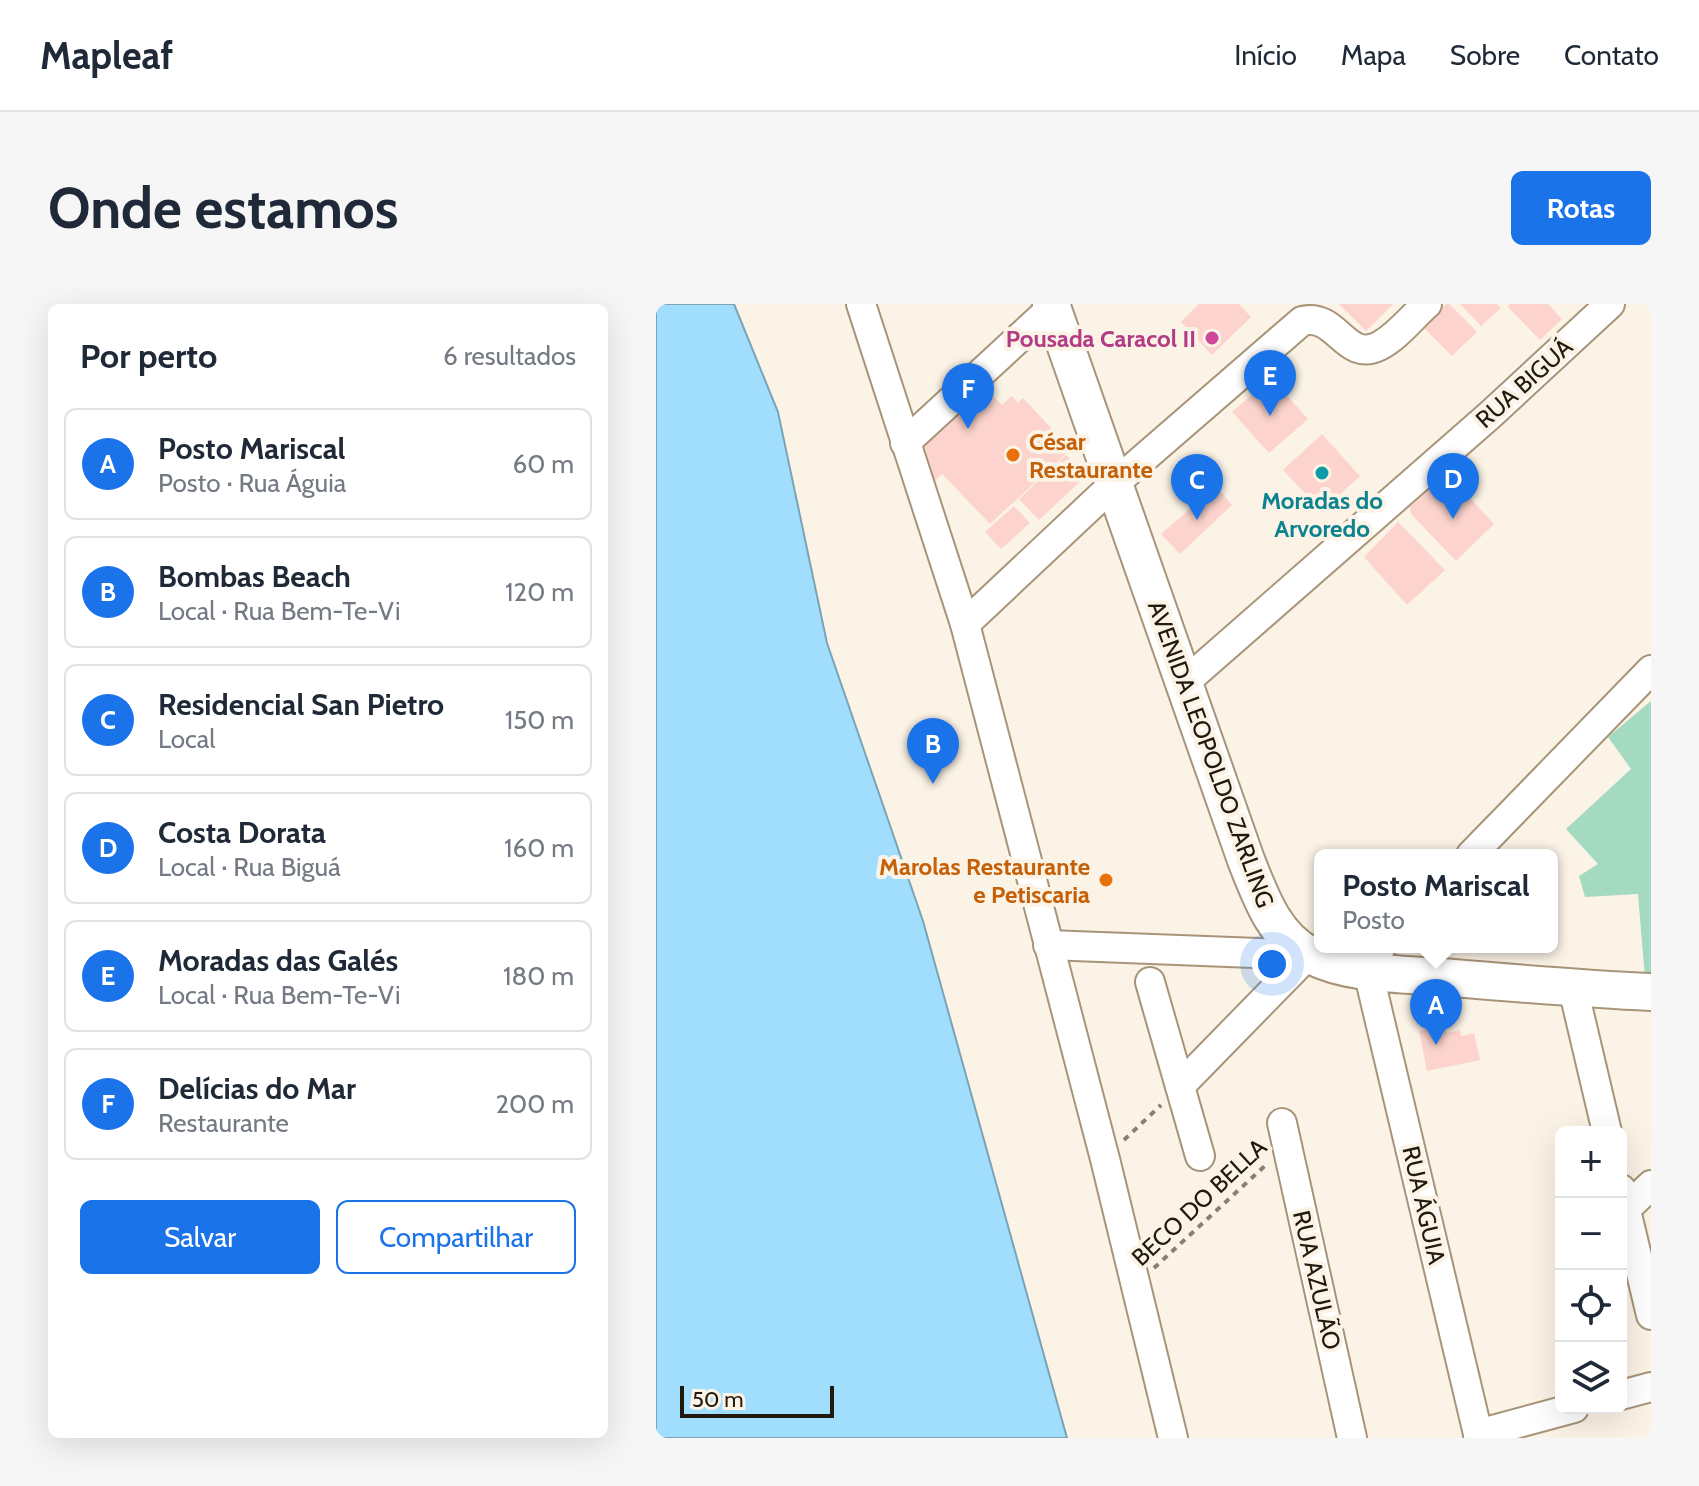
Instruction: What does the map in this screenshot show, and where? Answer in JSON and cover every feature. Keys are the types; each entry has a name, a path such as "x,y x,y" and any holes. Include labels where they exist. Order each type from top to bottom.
{"main road":[{"name":"AVENIDA LEOPOLDO ZARLING","path":"1053,305 1184,683 1271,919 1308,955 1375,959 1573,988 1651,992"}],"street":[{"path":"861,304 965,624 1105,1159 1173,1438"},
{"path":"965,624 1114,484 1302,321 1314,318 1324,321 1353,347 1366,349 1379,346 1427,304"},
{"name":"RUA BIGUÁ","path":"1184,683 1490,415 1610,304"},
{"path":"905,443 1053,305"},
{"path":"1477,849 1651,670"},
{"path":"1048,945 1308,955"},
{"path":"1180,1086 1308,955"},
{"name":"RUA ÁGUIA","path":"1375,959 1478,1436"},
{"path":"1150,982 1200,1156"},
{"path":"1573,988 1606,1126"},
{"name":"RUA AZULÃO","path":"1285,1134 1352,1438"},
{"path":"1625,1198 1651,1185"},
{"path":"1627,1216 1651,1315"},
{"path":"1627,1393 1651,1387"},
{"path":"1478,1436 1555,1414"}],"path":[{"path":"1105,1159 1180,1086"},
{"name":"BECO DO BELLA","path":"1136,1285 1285,1134"}],"green space":[{"path":"1651,701 1651,979 1645,978 1638,894 1585,897 1579,876 1598,864 1566,829 1631,769 1608,737"}],"water":[{"path":"656,304 734,304 778,412 827,643 923,921 1067,1438 656,1438"}],"building":[{"name":"Pousada Caracol II","path":"1199,304 1239,304 1251,317 1212,355 1181,322"},
{"path":"1339,304 1393,304 1366,331"},
{"path":"1446,304 1477,332 1452,356 1423,327"},
{"path":"1460,304 1497,304 1501,308 1481,326"},
{"path":"1510,304 1548,304 1562,319 1540,340 1508,307"},
{"path":"1271,378 1308,419 1269,453 1232,412"},
{"path":"987,390 1002,405 1012,396 1018,403 1023,398 1071,449 990,524 942,474 935,480 922,438 955,408 961,414"},
{"name":"Moradas do Arvoredo","path":"1322,434 1360,476 1322,511 1283,470"},
{"path":"1066,455 1086,476 1039,520 1019,499"},
{"path":"1447,473 1494,524 1456,561 1411,514 1410,507"},
{"path":"1216,486 1232,505 1180,554 1161,534"},
{"path":"1014,506 1030,523 1001,549 985,532"},
{"path":"1398,522 1445,570 1407,605 1364,557"},
{"path":"1446,1026 1447,1033 1460,1030 1461,1036 1474,1033 1480,1060 1427,1071 1419,1031"}],"place":[{"name":"Pousada Caracol II","path":"1212,338"},
{"name":"Moradas das Galés","path":"1270,416"},
{"name":"Delícias do Mar","path":"968,429"},
{"name":"César Restaurante","path":"1013,455"},
{"name":"Moradas do Arvoredo","path":"1322,473"},
{"name":"Costa Dorata","path":"1453,519"},
{"name":"Residencial San Pietro","path":"1197,520"},
{"name":"Bombas Beach","path":"933,784"},
{"name":"Marolas Restaurante e Petiscaria","path":"1106,880"},
{"name":"Posto Mariscal","path":"1436,1045"}]}
